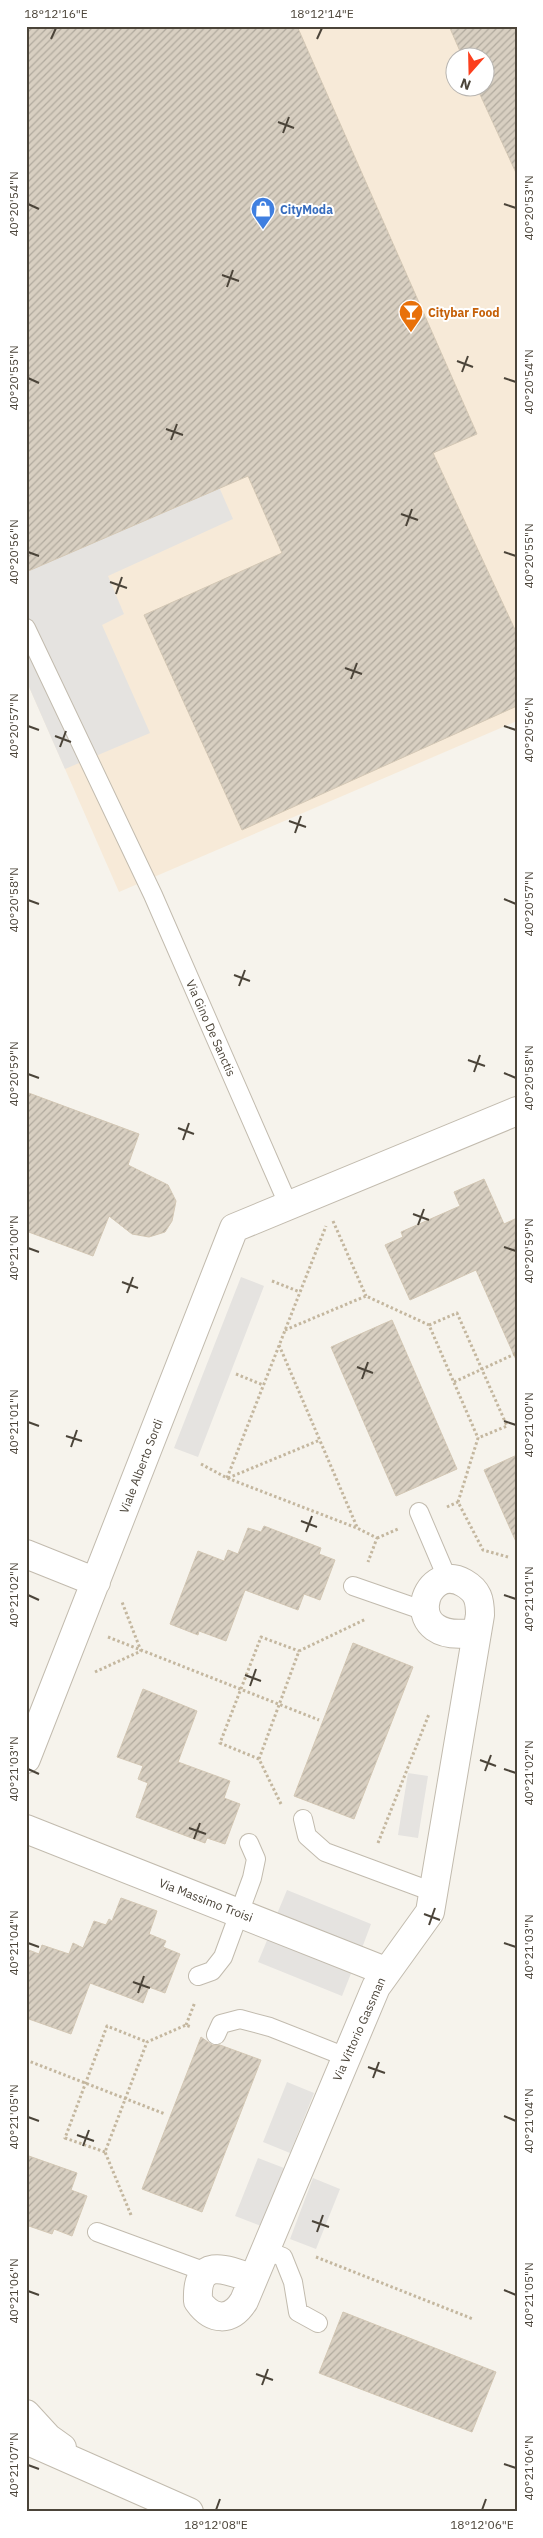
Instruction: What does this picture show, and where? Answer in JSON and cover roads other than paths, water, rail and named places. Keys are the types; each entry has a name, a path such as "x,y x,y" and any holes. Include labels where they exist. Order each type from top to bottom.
{"street":[{"path":"288,1204 517,1111"},
{"name":"Viale Alberto Sordi","path":"26,1759 234,1228 288,1204"},
{"path":"26,1554 96,1582"},
{"path":"448,1580 438,1582 429,1590 425,1611 429,1623 441,1632 459,1636 476,1632"},
{"name":"Via Vittorio Gassman","path":"206,2272 200,2278 197,2289 198,2301 204,2310 213,2316 226,2316 237,2312 376,1986 385,1971 430,1912 480,1614 480,1598 471,1587 460,1580 448,1580"},
{"name":"Via Massimo Troisi","path":"26,1829 385,1971"},
{"path":"206,2272 215,2268 228,2269 253,2278"},
{"path":"26,2414 48,2438 88,2466"},
{"path":"26,2440 189,2512"}],"lane":[{"name":"Via Gino De Sanctis","path":"26,628 153,895 288,1204"},
{"path":"420,1512 448,1580"},
{"path":"353,1586 425,1611"},
{"path":"303,1819 307,1836 325,1852 433,1892"},
{"path":"198,1976 212,1971 223,1957 252,1878 256,1859 248,1843"},
{"path":"216,2035 221,2024 240,2019 270,2027 346,2057"},
{"path":"97,2232 206,2272"},
{"path":"265,2250 284,2257 293,2282 298,2312 318,2323"}],"place":[{"name":"CityModa","path":"263,230"},
{"name":"Citybar Food","path":"411,333"}]}
